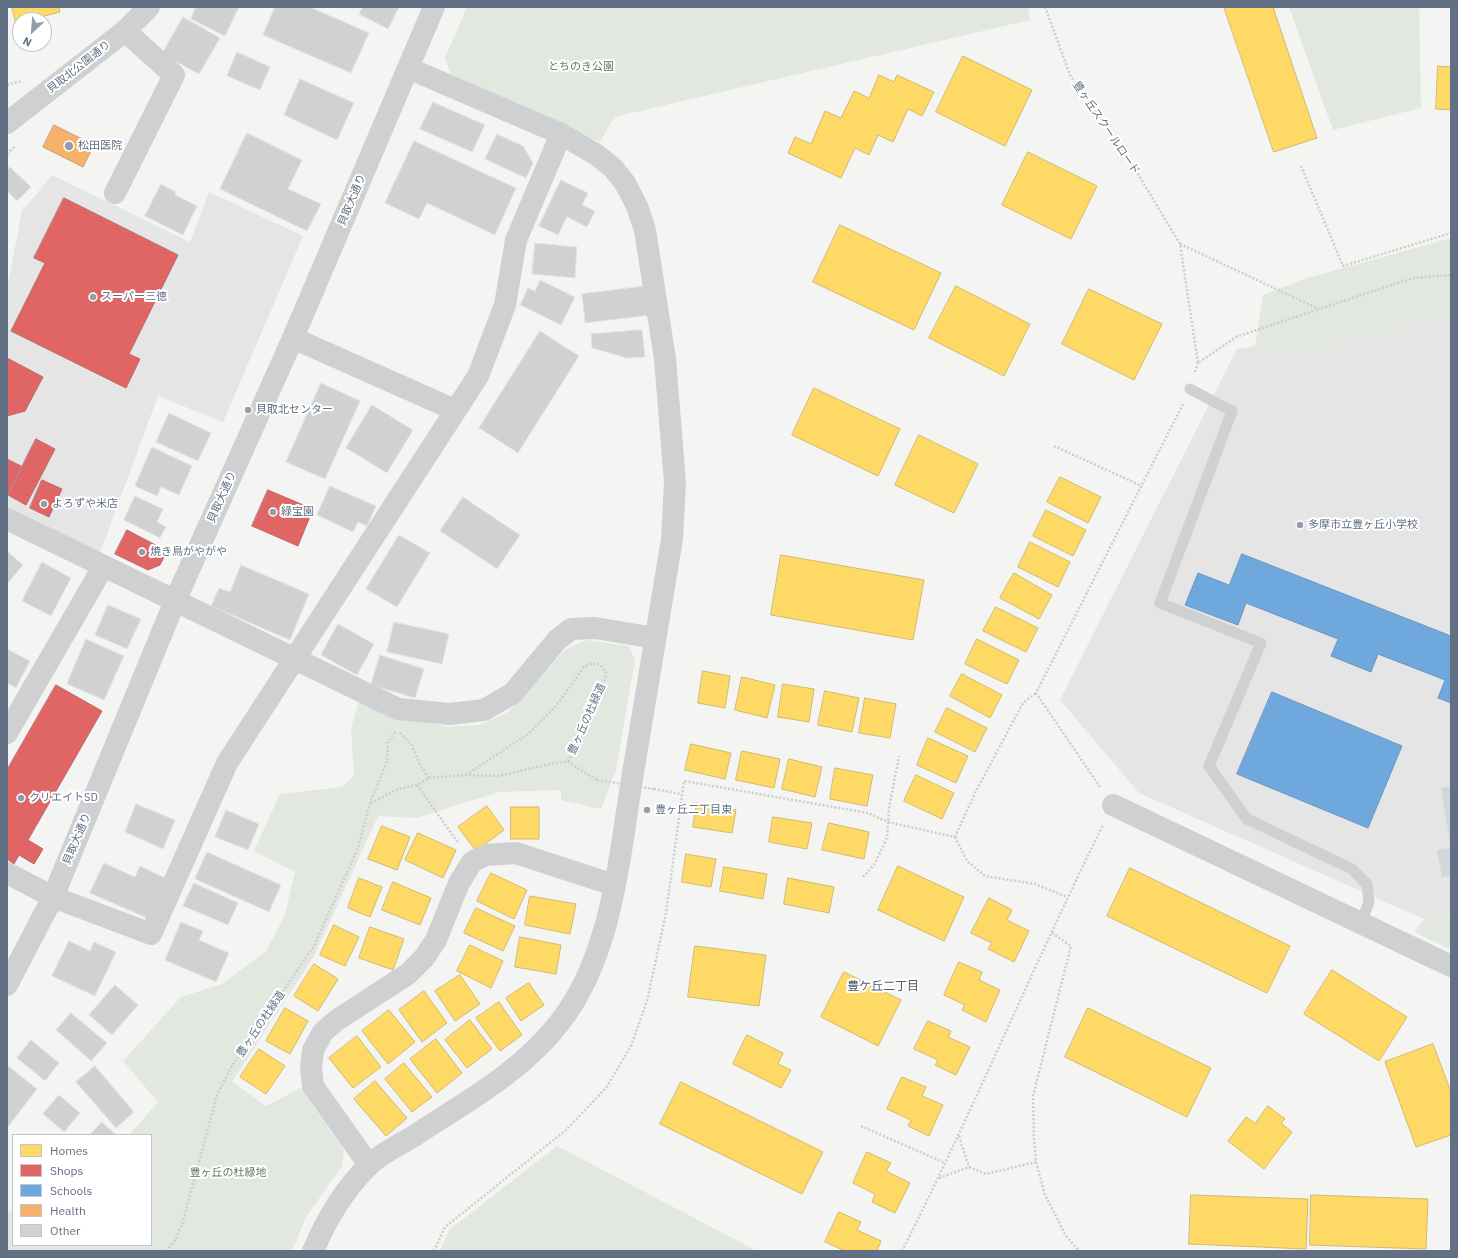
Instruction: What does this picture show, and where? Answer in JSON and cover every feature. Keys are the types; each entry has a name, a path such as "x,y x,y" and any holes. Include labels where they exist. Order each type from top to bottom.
{"street":[{"name":"貝取北公園通り","path":"7,123 125,31 149,7"},
{"name":"貝取大通り","path":"7,985 53,896 175,601 293,338 434,7"},
{"path":"115,193 174,75 125,31"},
{"path":"313,1251 322,1230 335,1208 369,1165 507,1075 533,1052 560,1022 584,985 600,949 614,885 672,539 675,483 665,359 645,230 634,200 625,183 612,168 597,155 560,134 408,68"},
{"path":"7,874 53,896 151,934 227,763 293,658 454,410 478,376 502,312 516,240 560,134"},
{"path":"293,338 454,410"},
{"path":"7,519 103,567 398,709 450,714 484,710 513,693 556,640 572,629 595,628 656,638"},
{"path":"7,733 103,567"},
{"path":"1113,805 1451,966"},
{"path":"369,1165 313,1086 311,1067 312,1050 323,1032 337,1020 408,974 424,958 436,940 459,883 472,862 486,855 516,853 614,885"}],"lane":[{"path":"1190,390 1232,411 1160,603 1261,643 1210,766 1247,819 1352,869 1367,884 1369,902 1361,922"}],"path":[{"name":"豊ヶ丘スクールロード","path":"1045,7 1070,75 1135,170 1180,244"},
{"path":"1301,166 1343,266 1451,233"},
{"path":"1180,244 1319,309"},
{"path":"955,837 975,793 1023,703 1036,693 1190,390 1198,363 1180,244"},
{"path":"1198,363 1236,337 1413,278 1451,275"},
{"path":"1054,446 1142,486"},
{"name":"豊ヶ丘の杜緑道","path":"466,775 528,734 556,706 584,667 592,663 600,665 606,672 604,684 568,762"},
{"path":"902,1251 939,1178 1052,933 1067,897 1113,805 1036,693"},
{"name":"豊ヶ丘の杜緑道","path":"166,1251 175,1240 182,1226 217,1095 232,1066 314,946 358,848 370,804 387,761 388,742 397,730 412,745 420,765 429,778"},
{"path":"863,876 874,865 887,838 889,808 899,756"},
{"name":"豊ヶ丘の杜緑道","path":"370,804 398,789 417,785 429,778 466,775 498,776 554,763 568,762 597,780 681,794"},
{"path":"434,1251 445,1227 565,1131 606,1088 631,1046 647,1001 666,913 681,794 684,781 868,813 888,822 955,837"},
{"path":"417,785 472,862"},
{"path":"955,837 967,861 985,876 1035,884 1067,897"},
{"path":"1052,933 1071,946 1033,1096 1034,1140 1036,1162 1045,1195 1066,1236 1080,1251"},
{"path":"861,1126 945,1163"},
{"path":"958,1136 969,1167"},
{"path":"939,1178 969,1167 986,1174 1036,1162"}],"shaded area":[{"path":"52,175 190,242 209,192 303,236 223,422 158,396 100,553 7,507 7,289 22,211"},
{"name":"多摩市立豊ヶ丘小学校","path":"1451,314 1451,915 1424,919 1139,793 1060,700 1237,349"},
{"path":"1451,786 1451,848 1441,788"},
{"path":"1451,848 1451,876 1442,877 1437,850"}],"green space":[{"name":"とちのき公園","path":"467,7 1028,7 1030,20 614,117 600,142 451,75 445,58"},
{"path":"1289,7 1419,7 1421,108 1333,130"},
{"path":"1451,238 1451,316 1317,349 1254,352 1263,295 1304,279"},
{"name":"豊ヶ丘の杜緑地","path":"586,640 629,646 635,660 616,770 601,809 561,800 561,790 499,792 416,818 378,816 314,956 232,1082 266,1106 301,1088 344,1150 342,1166 306,1217 292,1251 7,1251 7,1209 12,1213 12,1246 152,1246 152,1134 130,1134 158,1102 123,1061 181,997 222,984 266,951 285,915 295,872 254,851 280,794 342,787 354,776 351,728 359,702 387,715 450,727 480,725 508,712 565,650"},
{"path":"1451,915 1451,950 1415,932 1424,919"},
{"path":"557,1146 757,1251 440,1251 449,1230"}],"building: Homes":[{"path":"12,7 59,7 60,12 52,14 52,12 13,12"},
{"path":"1224,7 1273,7 1317,138 1274,152"},
{"path":"963,56 1032,90 1005,146 936,112"},
{"path":"1438,66 1451,67 1451,110 1436,109"},
{"path":"879,75 894,82 897,75 934,92 922,116 908,109 893,142 878,135 869,155 855,148 841,178 788,153 795,137 811,144 825,111 841,118 854,91 869,98"},
{"path":"1028,152 1097,186 1071,239 1002,205"},
{"path":"840,225 941,273 914,330 813,282"},
{"path":"956,286 1030,324 1004,376 929,338"},
{"path":"1089,289 1162,324 1134,380 1062,344"},
{"path":"814,388 900,429 878,476 792,435"},
{"path":"919,435 978,464 954,513 895,485"},
{"path":"1060,477 1101,497 1088,523 1047,502"},
{"path":"1046,510 1086,530 1073,556 1033,536"},
{"path":"1030,542 1070,562 1058,587 1018,567"},
{"path":"781,555 924,580 913,640 771,615"},
{"path":"1014,573 1052,595 1039,619 1000,598"},
{"path":"996,607 1038,628 1026,652 983,631"},
{"path":"977,639 1019,660 1007,684 965,664"},
{"path":"703,671 730,676 725,708 698,703"},
{"path":"962,674 1002,695 990,718 950,696"},
{"path":"742,677 775,685 767,718 735,710"},
{"path":"783,684 814,689 809,722 778,717"},
{"path":"825,691 859,698 852,732 818,725"},
{"path":"865,698 896,704 890,738 859,733"},
{"path":"947,708 987,728 975,752 935,732"},
{"path":"928,738 968,756 956,783 917,765"},
{"path":"691,744 731,753 725,779 685,770"},
{"path":"742,751 780,759 774,788 736,780"},
{"path":"789,759 822,767 815,797 782,789"},
{"path":"835,768 873,775 867,806 830,799"},
{"path":"916,775 954,793 942,819 904,801"},
{"path":"697,803 736,810 732,833 693,827"},
{"path":"487,806 504,830 476,851 458,827"},
{"path":"511,807 539,807 539,839 511,839"},
{"path":"773,817 812,823 807,849 769,842"},
{"path":"829,823 869,832 864,859 822,850"},
{"path":"382,826 410,837 397,870 368,859"},
{"path":"418,833 456,850 443,878 405,860"},
{"path":"686,854 716,859 711,887 682,882"},
{"path":"898,866 964,897 944,941 878,910"},
{"path":"724,867 767,874 763,899 720,891"},
{"path":"1130,868 1290,946 1267,993 1107,916"},
{"path":"491,873 527,890 514,919 477,901"},
{"path":"359,878 382,887 370,917 348,908"},
{"path":"788,878 834,887 829,913 784,904"},
{"path":"393,882 431,898 420,925 382,910"},
{"path":"530,896 576,904 570,934 525,925"},
{"path":"989,898 1012,910 1007,920 1029,931 1014,962 988,949 992,943 971,933"},
{"path":"476,908 515,926 503,951 464,933"},
{"path":"334,925 359,937 345,966 320,955"},
{"path":"370,927 404,939 393,970 359,958"},
{"path":"520,937 561,945 556,974 515,967"},
{"path":"470,945 503,961 491,988 457,971"},
{"path":"695,946 766,955 759,1006 688,997"},
{"path":"959,962 982,972 979,980 1000,990 986,1022 962,1010 965,1005 944,995"},
{"path":"314,964 338,979 318,1011 294,996"},
{"path":"1332,970 1407,1017 1379,1061 1304,1014"},
{"path":"844,972 901,1000 878,1046 821,1017"},
{"path":"460,975 480,1004 455,1021 435,991"},
{"path":"529,983 544,1005 521,1021 506,998"},
{"path":"424,991 447,1023 422,1042 399,1010"},
{"path":"499,1002 522,1035 500,1051 476,1018"},
{"path":"285,1008 308,1021 290,1054 266,1041"},
{"path":"1088,1008 1211,1068 1187,1117 1065,1057"},
{"path":"389,1010 415,1042 388,1064 362,1031"},
{"path":"470,1020 492,1049 467,1068 445,1040"},
{"path":"928,1021 951,1031 948,1037 970,1047 956,1075 935,1065 938,1060 914,1049"},
{"path":"747,1035 783,1053 778,1064 791,1070 781,1088 733,1064"},
{"path":"357,1036 381,1067 353,1088 329,1058"},
{"path":"436,1039 462,1073 437,1093 410,1059"},
{"path":"1433,1044 1451,1092 1451,1135 1416,1147 1385,1062"},
{"path":"259,1049 285,1066 266,1094 240,1077"},
{"path":"404,1063 432,1097 412,1112 385,1079"},
{"path":"902,1077 926,1087 922,1096 943,1105 929,1136 908,1126 911,1120 887,1109"},
{"path":"375,1081 407,1118 386,1136 354,1099"},
{"path":"681,1082 823,1152 802,1194 660,1124"},
{"path":"1268,1106 1285,1119 1281,1123 1292,1132 1264,1169 1228,1141 1246,1117 1255,1123"},
{"path":"867,1152 891,1163 886,1171 910,1183 895,1213 872,1202 875,1194 853,1183"},
{"path":"1191,1195 1308,1199 1306,1249 1189,1244"},
{"path":"1311,1195 1428,1199 1426,1249 1310,1245"},
{"path":"839,1212 861,1222 857,1230 881,1241 877,1251 845,1251 825,1242"}],"building: Shops":[{"name":"スーパー三徳","path":"64,198 178,255 129,354 140,359 126,388 11,331 45,263 34,258"},
{"path":"7,358 43,377 25,411 7,416"},
{"path":"36,439 55,449 26,505 8,495"},
{"path":"7,459 21,466 7,494"},
{"path":"42,480 62,489 49,517 30,508"},
{"path":"268,490 313,509 298,546 252,526"},
{"path":"127,530 167,551 160,565 148,570 115,554"},
{"path":"56,685 102,711 28,840 43,849 34,864 19,855 14,864 7,859 7,770"}],"building: Schools":[{"path":"1242,554 1451,636 1451,703 1438,698 1445,680 1378,654 1371,672 1331,656 1338,639 1246,603 1238,625 1185,605 1198,573 1229,585"},
{"path":"1272,692 1402,746 1368,828 1237,774"}],"building: Health":[{"name":"松田医院","path":"54,125 94,145 83,167 43,147"}],"building: Other":[{"path":"196,7 239,7 225,36 191,19"},
{"path":"275,7 310,7 369,33 351,73 263,35"},
{"path":"363,7 399,7 388,29 359,14"},
{"path":"183,17 220,38 199,74 162,54"},
{"path":"237,52 270,67 260,90 227,76"},
{"path":"300,79 354,103 337,140 284,115"},
{"path":"433,102 485,125 472,152 420,129"},
{"path":"247,133 302,160 288,189 321,204 307,231 220,189"},
{"path":"497,134 523,146 533,163 526,178 485,159"},
{"path":"414,141 516,188 495,235 427,203 419,219 385,203"},
{"path":"10,167 31,187 17,201 7,191 7,170"},
{"path":"561,180 588,193 582,205 595,211 587,227 567,217 558,235 539,226"},
{"path":"161,184 176,192 175,195 197,206 183,235 145,216"},
{"path":"535,243 577,247 575,278 532,274"},
{"path":"540,280 575,297 561,325 520,305 528,288 535,291"},
{"path":"646,286 650,315 585,323 582,294"},
{"path":"642,330 645,357 627,358 592,348 591,334"},
{"path":"540,331 579,356 518,453 479,428"},
{"path":"321,383 360,401 325,479 286,462"},
{"path":"372,405 413,430 387,473 346,448"},
{"path":"169,413 211,433 198,461 156,442"},
{"path":"152,447 192,466 179,495 161,487 157,496 135,486"},
{"path":"330,486 376,506 367,526 358,522 353,532 317,515"},
{"path":"135,496 163,509 157,522 166,527 160,538 124,520"},
{"path":"463,497 520,535 497,569 440,531"},
{"path":"399,535 430,553 397,607 366,589"},
{"path":"7,551 23,565 7,584"},
{"path":"42,562 71,578 51,616 22,601"},
{"path":"241,565 309,594 290,640 211,606 219,588 230,592"},
{"path":"108,605 141,619 127,649 95,635"},
{"path":"394,622 449,634 442,664 387,652"},
{"path":"338,624 374,644 357,675 321,655"},
{"path":"86,639 124,656 104,700 67,684"},
{"path":"7,649 30,661 16,688 7,683"},
{"path":"380,655 424,669 415,698 371,685"},
{"path":"136,804 175,820 163,849 125,832"},
{"path":"226,810 259,824 248,850 215,837"},
{"path":"207,852 281,885 269,912 195,879"},
{"path":"104,863 135,877 140,866 165,878 147,918 90,893"},
{"path":"194,883 238,903 228,925 183,906"},
{"path":"181,922 203,931 199,940 229,953 216,982 165,960"},
{"path":"69,941 90,951 94,942 116,952 95,996 52,976"},
{"path":"115,985 138,1005 112,1035 89,1015"},
{"path":"71,1013 107,1043 91,1061 56,1030"},
{"path":"31,1040 59,1063 45,1081 17,1058"},
{"path":"7,1065 37,1089 7,1128"},
{"path":"95,1066 134,1112 116,1128 76,1082"},
{"path":"59,1095 80,1113 64,1132 43,1114"},
{"path":"102,1122 115,1134 91,1134"}],"place":[{"name":"松田医院","path":"69,146"},
{"name":"スーパー三徳","path":"93,297"},
{"name":"貝取北センター","path":"248,410"},
{"name":"よろずや米店","path":"44,504"},
{"name":"緑宝園","path":"273,512"},
{"name":"多摩市立豊ヶ丘小学校","path":"1300,525"},
{"name":"焼き鳥がやがや","path":"142,552"},
{"name":"クリエイトSD","path":"21,798"},
{"name":"豊ヶ丘二丁目東","path":"647,810"}],"district":[{"name":"豊ケ丘二丁目","path":"883,987"}]}
